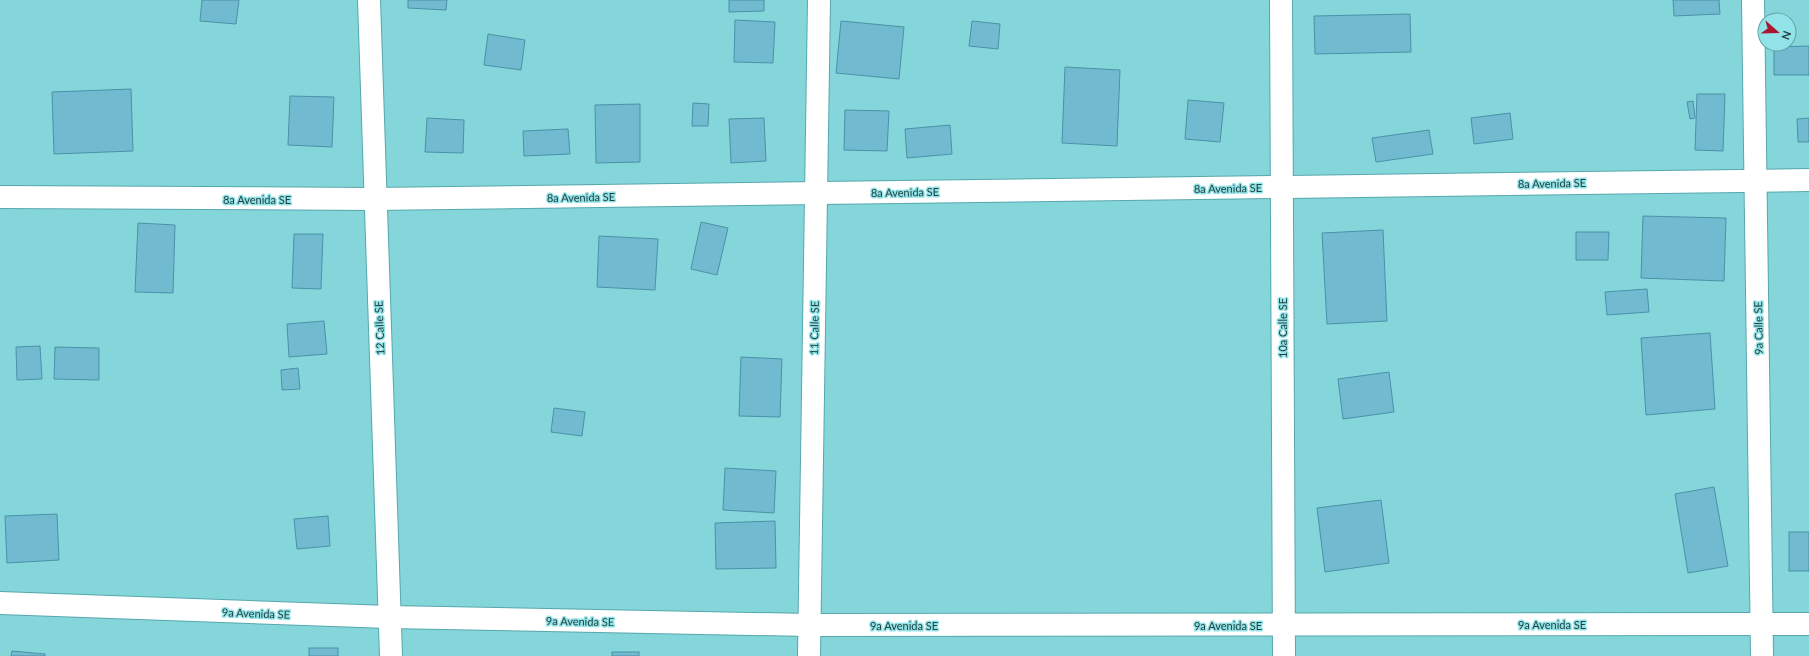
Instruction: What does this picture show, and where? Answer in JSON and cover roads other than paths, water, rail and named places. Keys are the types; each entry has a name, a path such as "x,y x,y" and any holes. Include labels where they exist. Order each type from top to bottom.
{"street":[{"name":"12 Calle SE","path":"369,0 374,199 391,656"},
{"name":"11 Calle SE","path":"809,656 819,0"},
{"name":"10a Calle SE","path":"1281,0 1284,656"},
{"name":"9a Calle SE","path":"1753,0 1762,656"},
{"name":"8a Avenida SE","path":"0,198 374,199 1809,180"},
{"name":"9a Avenida SE","path":"0,603 390,617 809,625 1809,624"}]}
